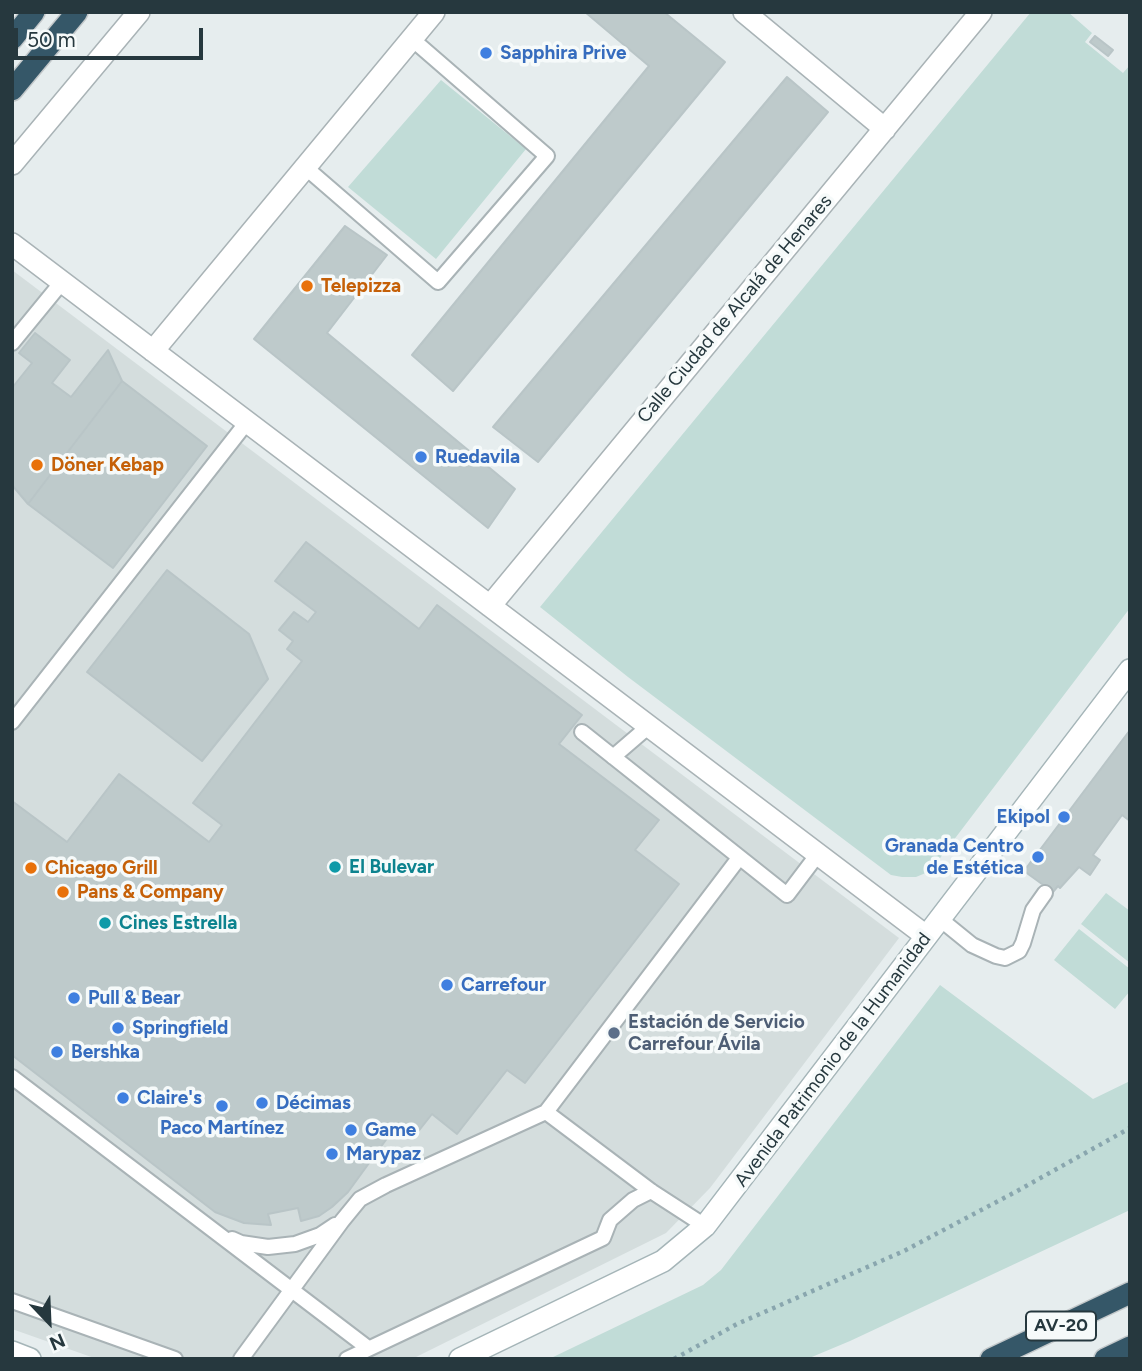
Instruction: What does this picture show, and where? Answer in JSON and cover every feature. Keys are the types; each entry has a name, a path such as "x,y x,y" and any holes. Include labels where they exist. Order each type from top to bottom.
{"highway":[{"path":"12,39 34,12"},
{"path":"12,90 76,12"},
{"name":"AV-20","path":"991,1359 1130,1293"},
{"name":"AV-20","path":"1105,1359 1130,1347"}],"street":[{"path":"12,164 139,12"},
{"path":"153,351 434,12"},
{"path":"744,12 885,128"},
{"name":"Calle Ciudad de Alcalá de Henares","path":"490,606 981,12"},
{"path":"12,244 926,936"},
{"name":"Avenida Patrimonio de la Humanidad","path":"460,1359 663,1261 705,1226 1130,670"}],"lane":[{"path":"305,167 438,282 547,156 412,39"},
{"path":"12,343 62,282"},
{"path":"12,722 247,422"},
{"path":"613,757 649,726"},
{"path":"582,732 787,895 818,854"},
{"path":"241,1359 360,1199 546,1112 739,858"},
{"path":"940,919 972,944 1005,958 1019,951 1033,910 1045,893"},
{"path":"12,1077 368,1348"},
{"path":"546,1112 651,1191 705,1226"},
{"path":"346,1359 603,1238 610,1220 633,1200 651,1191"},
{"path":"216,1232 241,1242 268,1247 295,1244 320,1235 342,1221"},
{"path":"12,1301 175,1359"}],"path":[{"path":"674,1359 737,1324 904,1251 1130,1128"}],"shaded area":[{"path":"12,270 899,938 710,1188 666,1233 412,1359 97,1359 12,1329"}],"green space":[{"path":"1031,12 1068,12 1092,33 1085,42 1123,73 1130,65 1130,608 934,866 916,877 902,877 891,875 628,677 540,607"},
{"path":"441,80 526,149 436,259 348,187"},
{"path":"1106,893 1130,911 1130,963 1081,924"},
{"path":"1079,929 1130,969 1130,991 1115,1009 1054,960"},
{"path":"940,985 1093,1099 1130,1081 1130,1210 807,1359 549,1359 703,1285 721,1270"}],"building":[{"path":"585,12 664,12 725,62 453,391 412,355 649,66"},
{"path":"1095,36 1113,50 1108,56 1090,42"},
{"path":"787,77 828,112 538,462 493,427"},
{"path":"345,226 387,255 327,333 515,489 488,528 254,339"},
{"path":"35,333 70,360 52,383 71,397 108,350 122,381 28,504 12,485 12,388 32,363 19,353"},
{"path":"122,381 207,446 113,568 28,504"},
{"name":"El Bulevar","path":"306,542 419,629 437,605 582,715 559,744 659,820 635,850 679,884 525,1083 507,1070 457,1134 432,1114 413,1138 396,1126 348,1192 332,1207 319,1216 301,1221 298,1208 268,1214 271,1225 244,1223 215,1212 12,1055 12,801 67,842 119,774 209,842 222,825 193,803 302,661 287,649 293,641 279,630 294,612 308,622 316,612 275,581"},
{"path":"167,570 249,634 268,679 202,761 87,672"},
{"path":"1130,730 1130,821 1122,815 1093,855 1100,860 1090,875 1079,867 1053,892 1024,871"}],"place":[{"name":"Sapphira Prive","path":"486,53"},
{"name":"Telepizza","path":"307,286"},
{"name":"Ruedavila","path":"421,457"},
{"name":"Döner Kebap","path":"37,465"},
{"name":"Ekipol","path":"1064,817"},
{"name":"Granada Centro de Estética","path":"1038,857"},
{"name":"El Bulevar","path":"335,867"},
{"name":"Chicago Grill","path":"31,868"},
{"name":"Pans & Company","path":"63,892"},
{"name":"Cines Estrella","path":"105,923"},
{"name":"Carrefour","path":"447,985"},
{"name":"Pull & Bear","path":"74,998"},
{"name":"Springfield","path":"118,1028"},
{"name":"Estación de Servicio Carrefour Ávila","path":"614,1033"},
{"name":"Bershka","path":"57,1052"},
{"name":"Claire's","path":"123,1098"},
{"name":"Décimas","path":"262,1103"},
{"name":"Paco Martínez","path":"222,1106"},
{"name":"Game","path":"351,1130"},
{"name":"Marypaz","path":"332,1154"}]}
